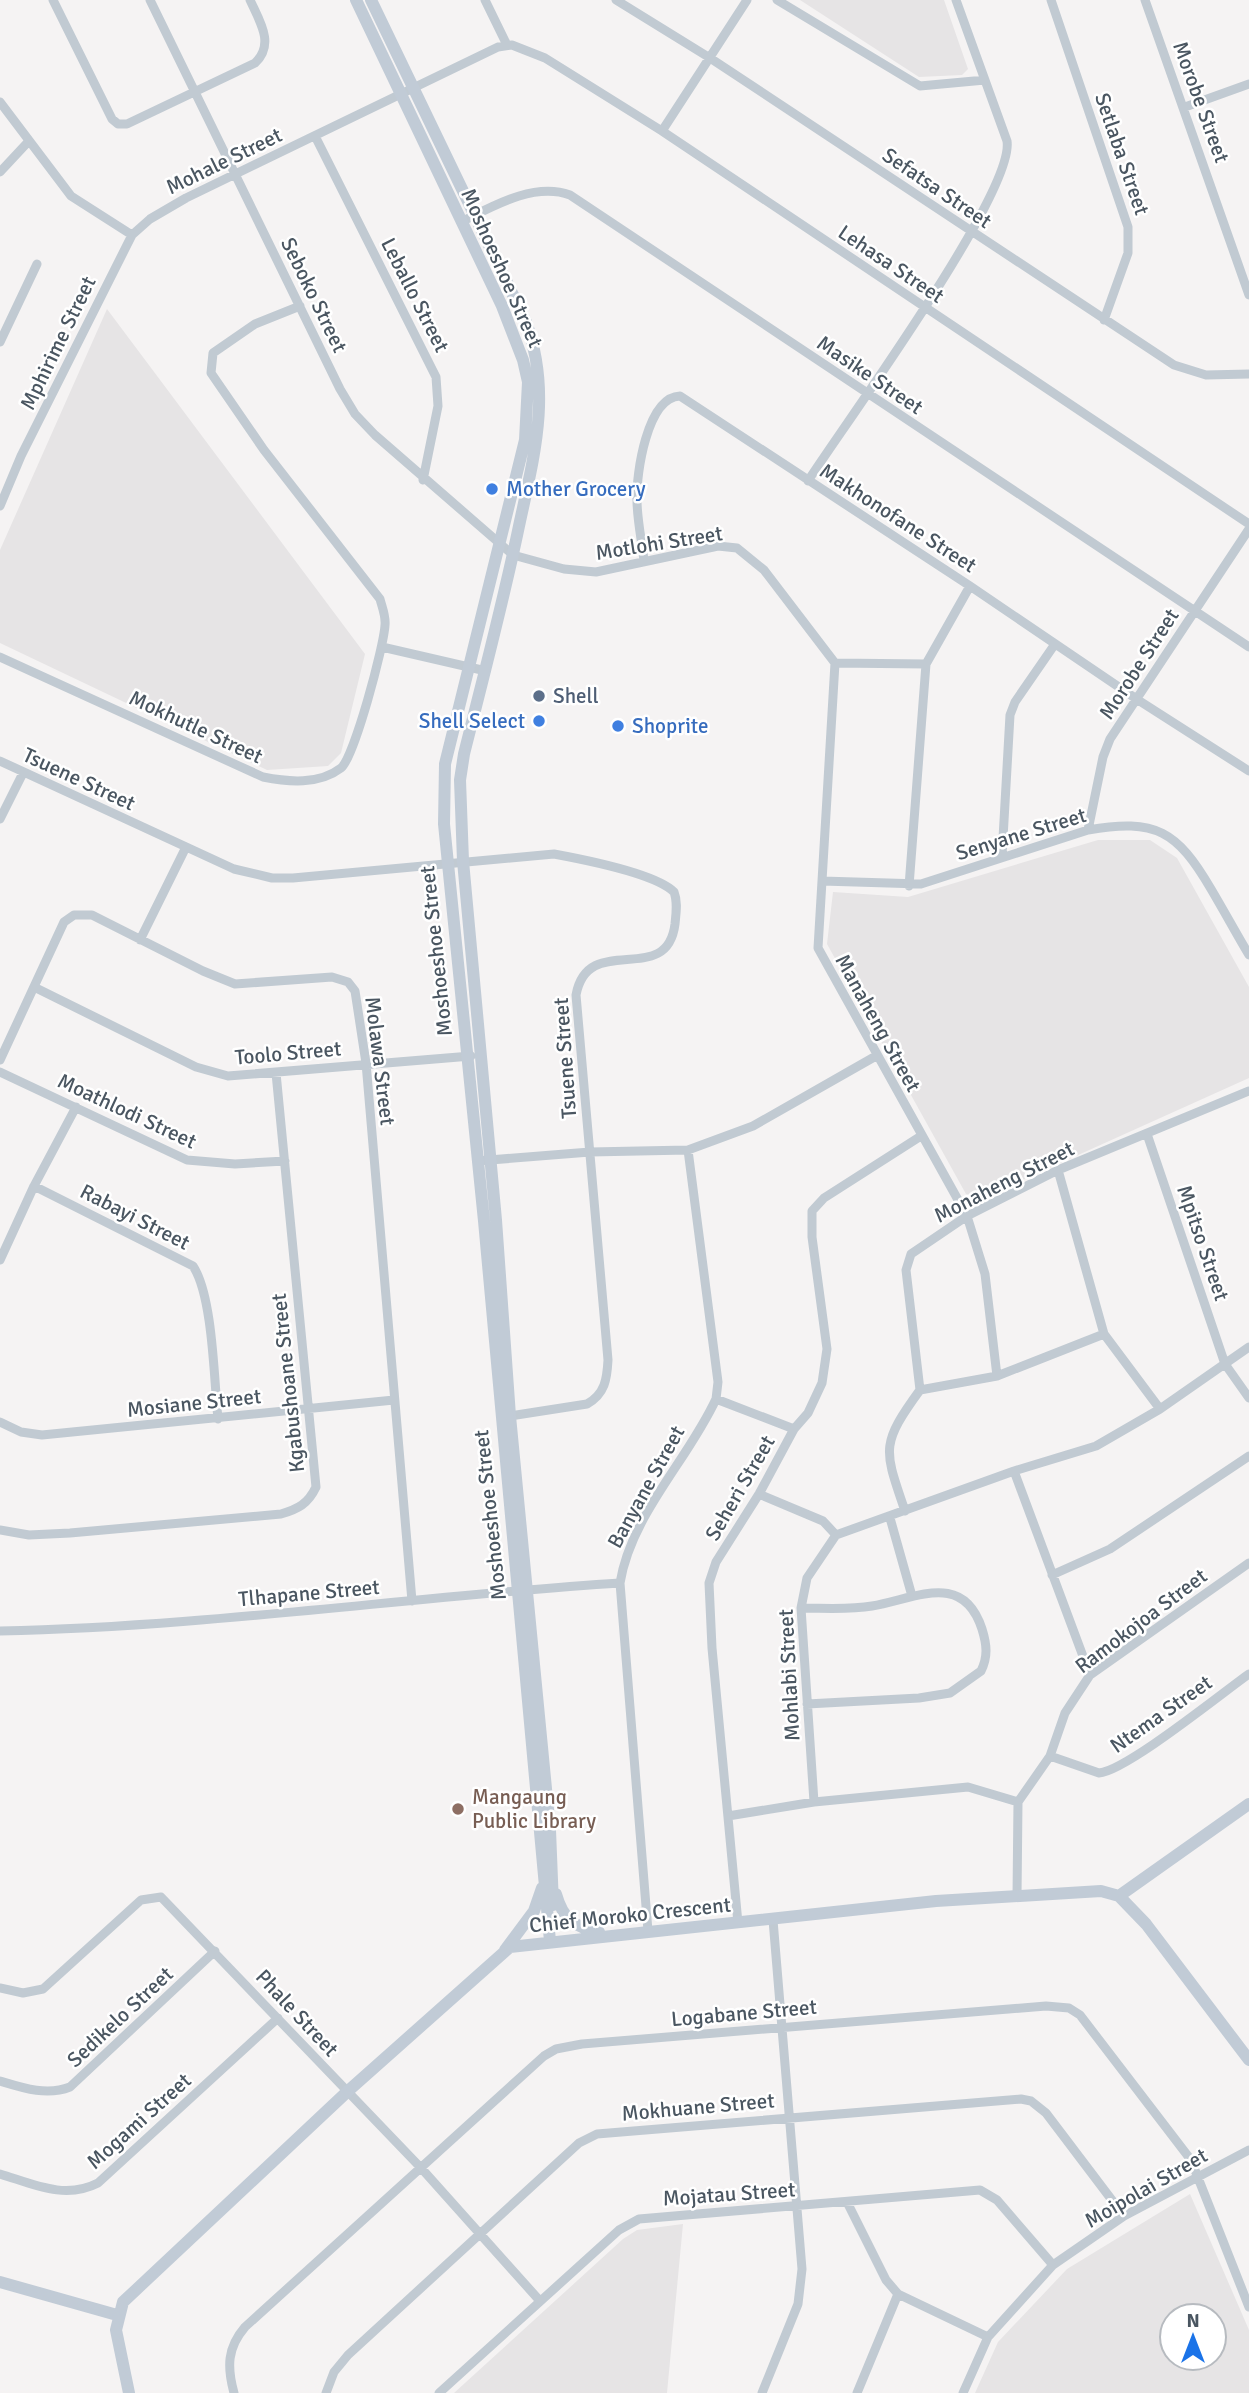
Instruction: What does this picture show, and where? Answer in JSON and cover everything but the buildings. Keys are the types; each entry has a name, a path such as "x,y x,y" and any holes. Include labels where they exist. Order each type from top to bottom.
{"street":[{"path":"53,0 103,104 118,124 140,120 255,63 263,55 267,42 250,0"},
{"name":"Seboko Street","path":"150,0 355,414 423,480 513,555"},
{"name":"Moshoeshoe Street","path":"356,0 512,328 528,382 526,440 445,764 447,863 473,1056 523,1589"},
{"name":"Moshoeshoe Street","path":"371,0 526,323 537,353 540,380 539,436 460,780 473,1056"},
{"path":"485,0 507,45"},
{"name":"Sefatsa Street","path":"616,0 710,58 1104,320 1188,372 1249,374"},
{"path":"662,131 747,0"},
{"path":"777,0 920,86 985,80"},
{"path":"808,481 973,232 1007,153 1007,141 956,0"},
{"name":"Setlaba Street","path":"1051,0 1128,227 1128,253 1104,320"},
{"name":"Morobe Street","path":"1145,0 1185,107 1249,295"},
{"name":"Mohale Street","path":"132,234 150,219 237,173 507,45"},
{"name":"Lehasa Street","path":"507,45 545,58 662,131 1249,526"},
{"path":"1185,107 1249,84"},
{"path":"0,102 71,196 105,220 132,234"},
{"name":"Leballo Street","path":"315,136 436,377 438,406 423,480"},
{"path":"0,172 29,142"},
{"name":"Masike Street","path":"461,222 539,190 555,190 570,195 1249,647"},
{"name":"Mphirime Street","path":"0,506 21,456 132,234"},
{"path":"0,342 37,264"},
{"name":"Mokhutle Street","path":"0,657 263,777 287,782 326,777 350,760 382,648 386,624 380,599 264,450 211,373 213,353 256,324 300,306"},
{"name":"Makhonofane Street","path":"644,561 637,502 639,469 649,426 658,408 671,397 683,397 1249,771"},
{"name":"Morobe Street","path":"1088,830 1103,757 1110,740 1249,526"},
{"name":"Motlohi Street","path":"513,555 564,569 588,572 718,546 744,552 764,570 835,663"},
{"path":"909,886 926,664 970,586"},
{"path":"1002,856 1010,715 1015,702 1055,644"},
{"path":"382,648 486,671"},
{"path":"835,663 926,664"},
{"name":"Manaheng Street","path":"835,663 818,948 967,1216 988,1287 997,1376"},
{"name":"Tsuene Street","path":"0,761 234,869 272,878 554,854 588,860 655,881 674,892 677,908 673,939 668,948 652,957 603,962 582,976 576,995 608,1360 606,1383 596,1399 587,1404 510,1416"},
{"path":"0,820 23,773"},
{"name":"Senyane Street","path":"822,880 909,886 933,881 1002,856 1088,830 1111,826 1146,827 1180,844 1191,855 1249,955"},
{"path":"140,940 186,847"},
{"name":"Molawa Street","path":"0,1060 64,922 74,915 92,915 235,984 332,977 348,982 355,991 360,1008 366,1063 412,1601"},
{"name":"Toolo Street","path":"34,987 196,1067 228,1076 473,1056"},
{"path":"483,1161 590,1152 688,1150 753,1126 876,1056"},
{"name":"Moathlodi Street","path":"0,1072 201,1163 285,1161"},
{"name":"Kgabushoane Street","path":"0,1530 29,1535 70,1533 281,1514 308,1502 316,1487 276,1073"},
{"name":"Monaheng Street","path":"920,1390 910,1311 908,1260 918,1248 967,1216 1058,1170 1249,1091"},
{"path":"0,1260 34,1186 76,1107"},
{"name":"Mpitso Street","path":"1147,1134 1225,1364 1249,1398"},
{"name":"Seheri Street","path":"738,1923 711,1636 709,1583 716,1562 817,1395 826,1365 827,1349 812,1237 812,1211 824,1198 921,1136"},
{"path":"688,1150 718,1382 716,1399 794,1429"},
{"name":"Moshoeshoe Street","path":"483,1161 510,1416 553,1941"},
{"path":"1058,1170 1104,1334 1160,1409"},
{"name":"Rabayi Street","path":"34,1186 193,1266 201,1283 208,1321 218,1419"},
{"path":"905,1511 890,1467 891,1433 920,1390 997,1376 1104,1334"},
{"path":"759,1494 823,1521 836,1535 890,1518 1014,1471 1096,1446 1160,1409 1249,1347"},
{"name":"Banyane Street","path":"648,1931 620,1583 623,1566 635,1538 716,1399"},
{"name":"Mosiane Street","path":"0,1422 21,1432 42,1435 394,1400"},
{"path":"1052,1575 1131,1536 1249,1456"},
{"path":"1014,1471 1090,1675"},
{"path":"890,1518 912,1596"},
{"name":"Mohlabi Street","path":"814,1802 801,1608 807,1578 836,1535"},
{"name":"Ramokojoa Street","path":"1050,1756 1065,1713 1090,1675 1249,1563"},
{"name":"Tlhapane Street","path":"0,1631 65,1630 523,1589 620,1583"},
{"path":"801,1608 868,1607 912,1596 949,1592 970,1605 978,1618 986,1649 981,1671 950,1693 919,1698 807,1704"},
{"name":"Ntema Street","path":"1050,1756 1099,1773 1106,1772 1135,1755 1249,1674"},
{"path":"1017,1896 1018,1802 1050,1756"},
{"path":"728,1816 814,1802 968,1787 1018,1802"},
{"path":"1249,1804 1119,1896 1146,1924 1249,2060"},
{"path":"547,1881 570,1922 581,1929 616,1935"},
{"path":"505,1950 534,1911 547,1881"},
{"name":"Chief Moroko Crescent","path":"117,2315 123,2302 135,2290 348,2091 505,1950 553,1941 936,1901 1101,1891 1119,1896"},
{"name":"Phale Street","path":"0,1988 23,1993 43,1989 141,1899 161,1897 170,1903 422,2169 540,2301"},
{"path":"762,2393 799,2304 802,2269 773,1920"},
{"name":"Sedikelo Street","path":"0,2081 40,2091 60,2091 70,2087 215,1951"},
{"name":"Logabane Street","path":"234,2393 229,2361 237,2337 544,2056 556,2049 781,2028 1046,2006 1069,2008 1080,2015 1191,2160 1249,2308"},
{"name":"Mogami Street","path":"0,2174 58,2191 74,2192 98,2183 278,2018"},
{"name":"Mokhuane Street","path":"327,2393 334,2372 348,2355 588,2137 606,2132 1007,2099 1031,2101 1049,2117 1124,2216"},
{"name":"Moipolai Street","path":"963,2393 988,2337 1053,2265 1124,2216 1249,2150"},
{"name":"Mojatau Street","path":"439,2393 630,2222 985,2191 997,2200 1053,2265"},
{"path":"846,2202 886,2280 898,2294 988,2337"},
{"path":"0,2282 117,2315 119,2350 129,2393"},
{"path":"857,2393 898,2294"}],"shaded area":[{"path":"800,0 944,0 968,69 962,75 919,77"},
{"path":"107,309 365,654 341,753 328,766 267,770 0,643 0,550"},
{"path":"1098,840 1150,840 1177,858 1249,987 1249,1078 983,1198 966,1194 827,944 833,892 908,897"},
{"path":"1190,2194 1249,2330 1249,2393 975,2393 998,2342 1067,2269"},
{"path":"683,2224 667,2393 454,2393 623,2239 637,2230"}],"place":[{"name":"Mother Grocery","path":"492,489"},
{"name":"Shell","path":"539,696"},
{"name":"Shell Select","path":"539,721"},
{"name":"Shoprite","path":"618,726"},
{"name":"Mangaung Public Library","path":"458,1809"}]}
